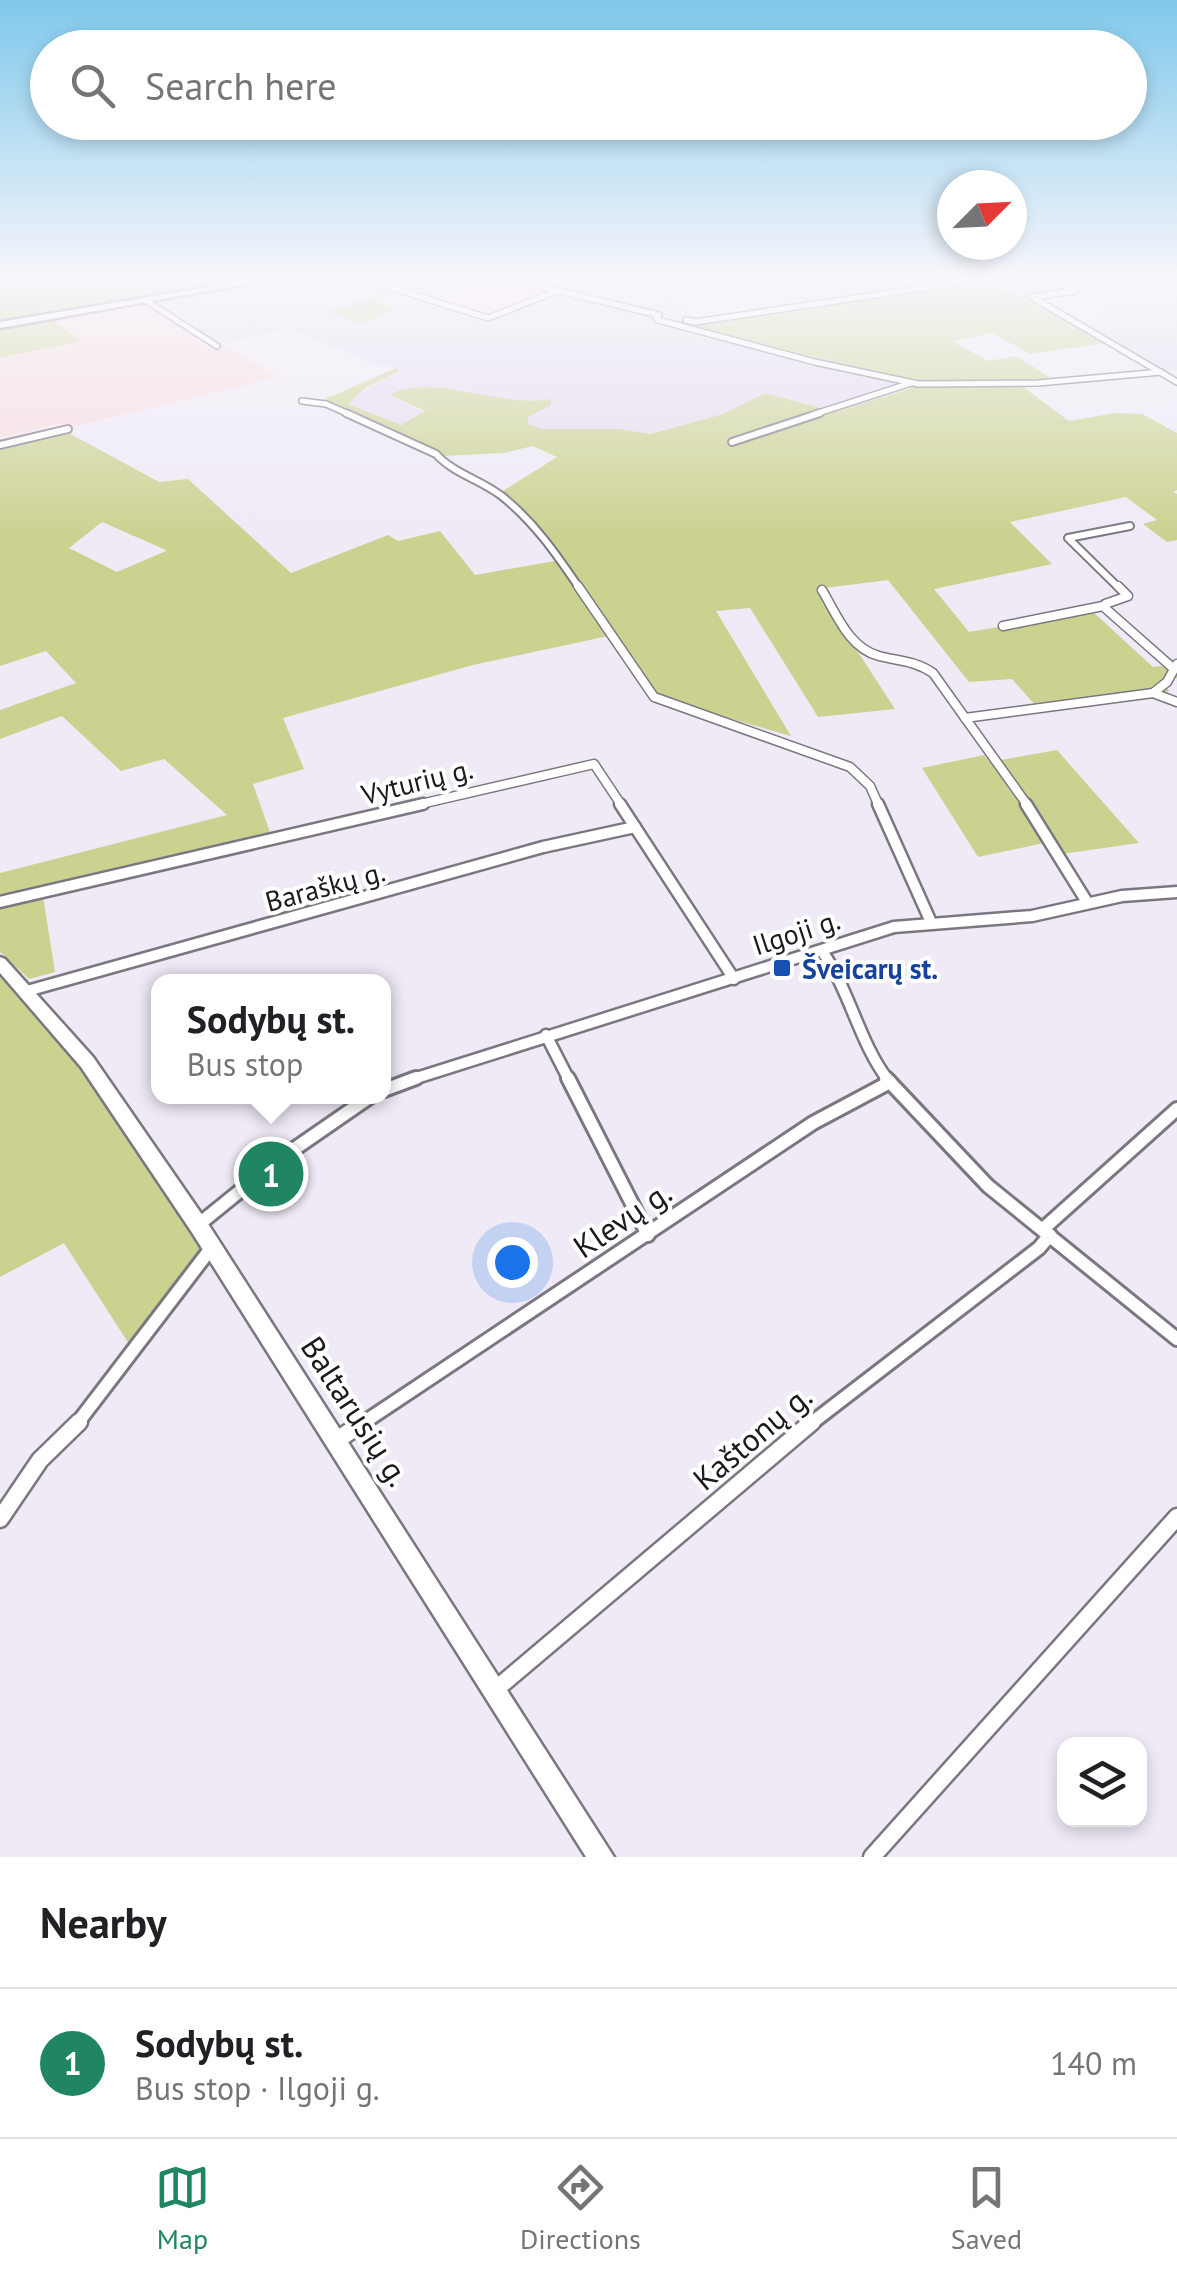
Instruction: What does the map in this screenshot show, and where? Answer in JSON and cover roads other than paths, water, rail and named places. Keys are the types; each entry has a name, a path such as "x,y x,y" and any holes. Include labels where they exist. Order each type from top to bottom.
{"main road":[{"name":"Baltarusių g.","path":"0,964 87,1062 212,1246 602,1857"}],"street":[{"path":"823,364 910,383 1038,383 1161,372"},
{"path":"1147,364 1177,382"},
{"path":"732,442 910,383"},
{"path":"302,401 326,404 436,454 444,463 500,494 544,536 654,697 805,748 859,773 870,786 930,920"},
{"path":"0,445 68,428"},
{"path":"1004,626 1103,606 1128,596 1068,538 1130,526"},
{"path":"822,590 860,647 925,666 1038,821 1087,902"},
{"path":"1103,606 1175,666 1167,682 1152,693"},
{"path":"1167,682 1177,701"},
{"path":"964,718 1152,693 1177,701"},
{"name":"Vyturių g.","path":"0,902 594,764 734,979"},
{"name":"Baraškų g.","path":"27,991 543,847 635,827"},
{"name":"Ilgoji g.","path":"391,1087 444,1066 867,935 930,920 1030,916 1136,893 1177,892"},
{"path":"822,951 845,988 876,1066 890,1082 988,1186 1177,1339"},
{"path":"546,1035 648,1235"},
{"name":"Klevų g.","path":"337,1440 814,1123 890,1082"},
{"path":"198,1226 277,1161 359,1104"},
{"name":"Kaštonų g.","path":"495,1690 807,1426 1040,1248 1047,1232 1177,1110"},
{"path":"0,1518 40,1460 81,1420 212,1246"},
{"path":"872,1857 1177,1517"}],"place":[{"name":"Šveicarų st.","path":"782,968"},
{"name":"Sodybų st.","path":"271,1174"}]}
